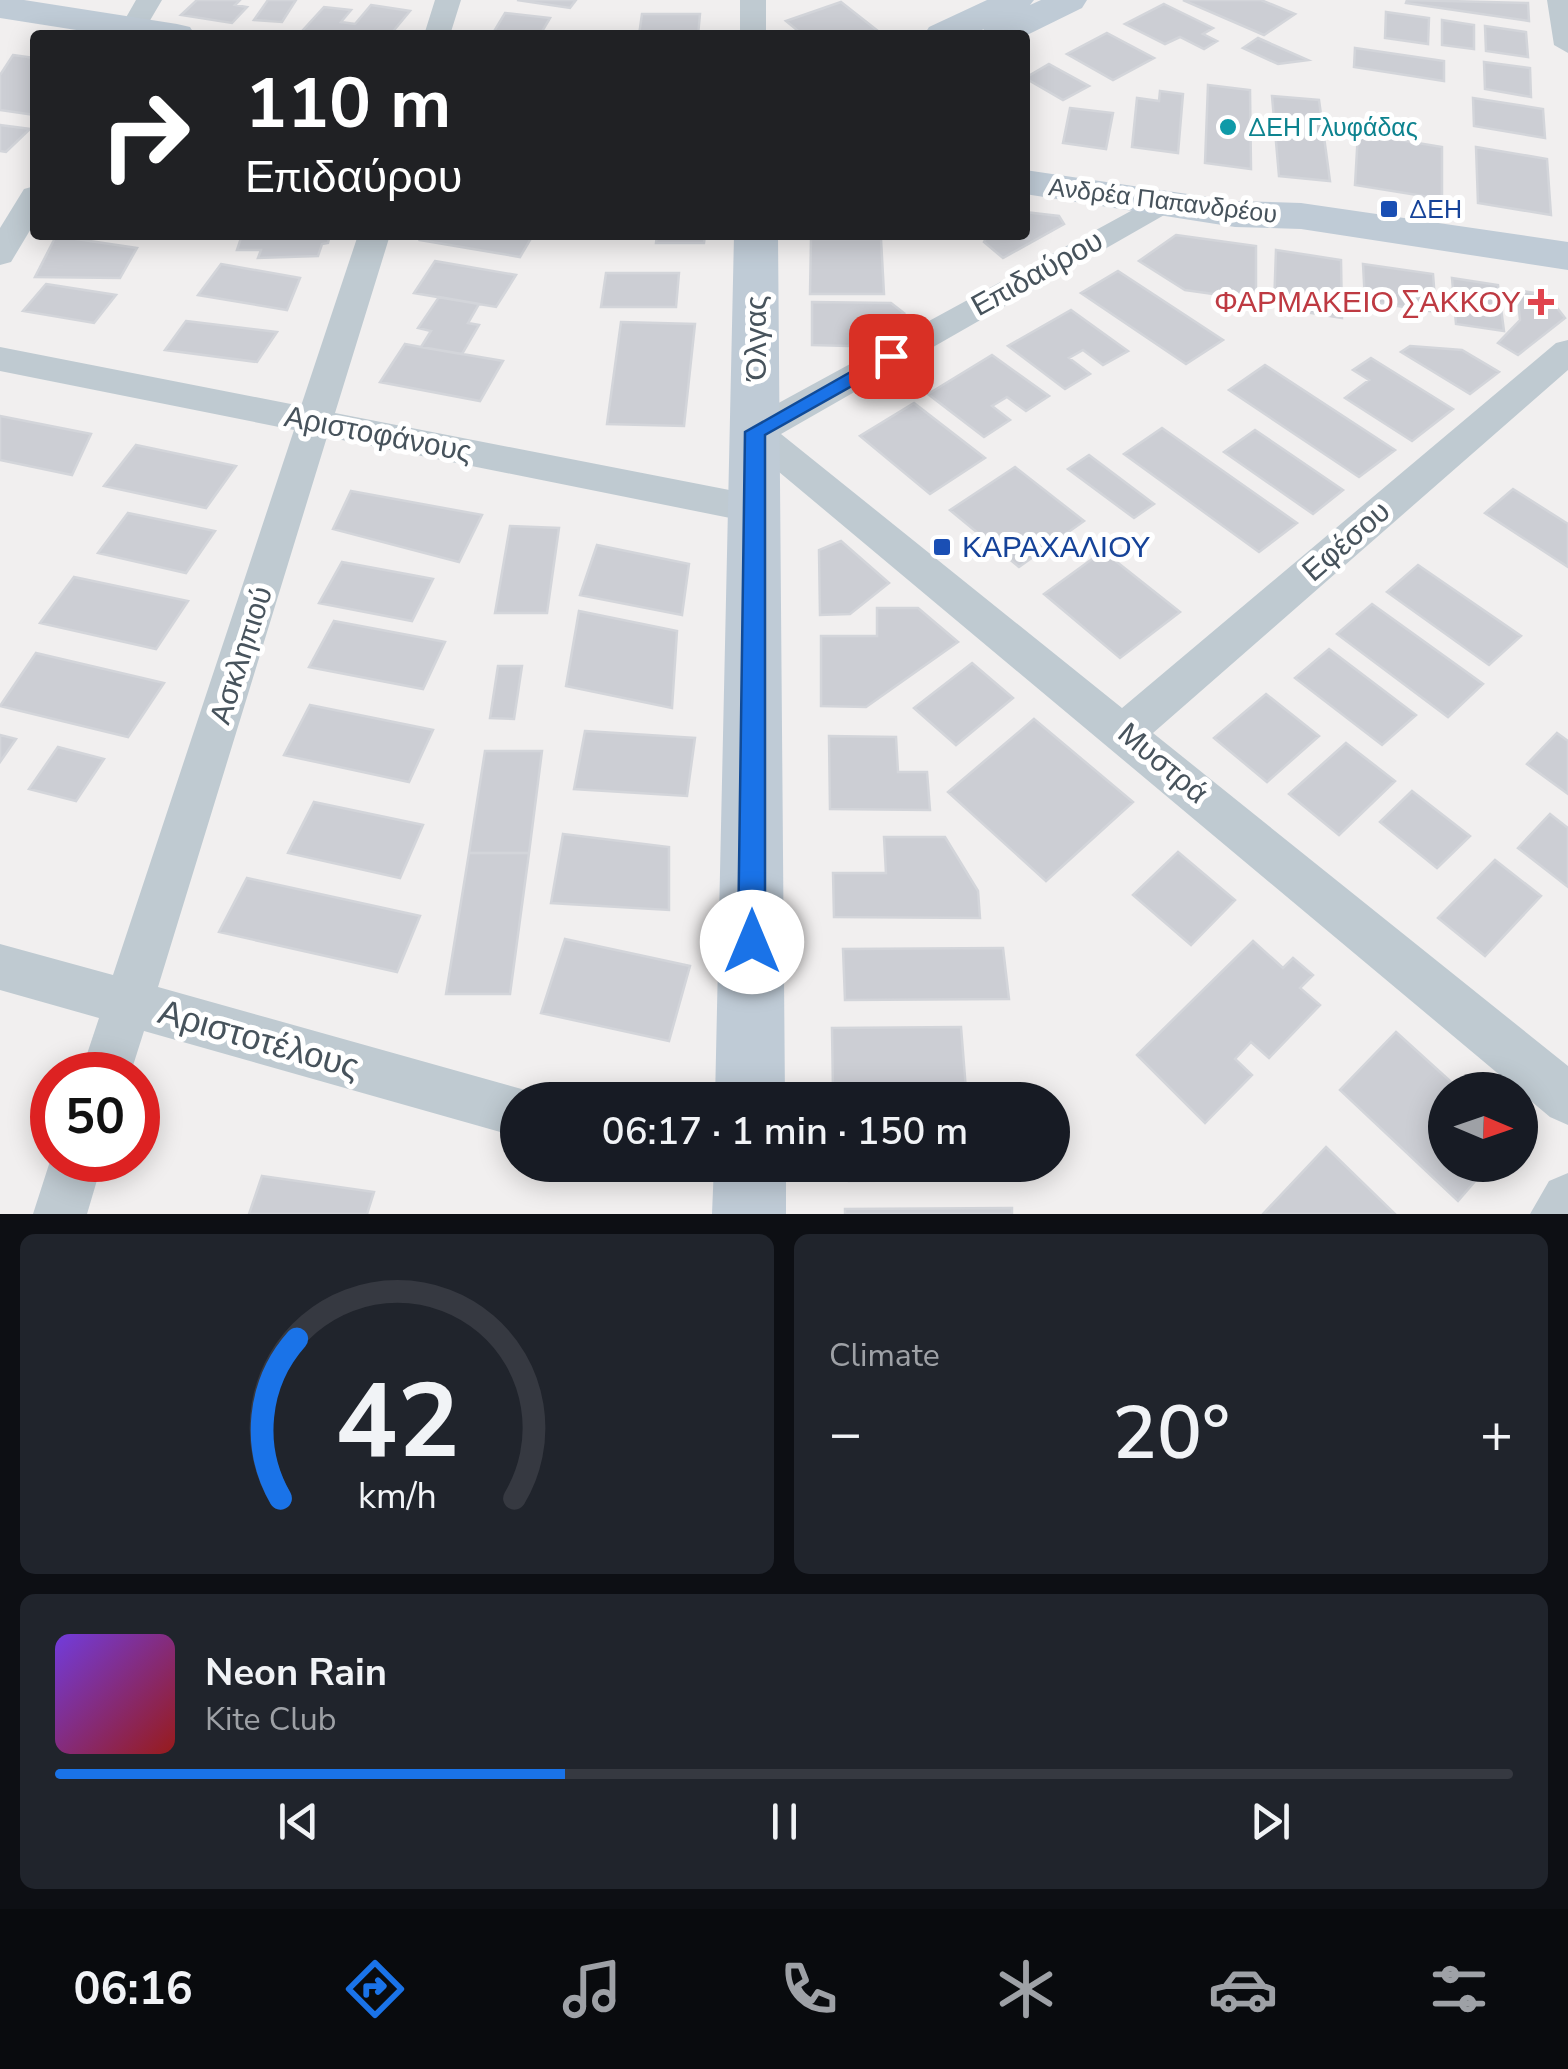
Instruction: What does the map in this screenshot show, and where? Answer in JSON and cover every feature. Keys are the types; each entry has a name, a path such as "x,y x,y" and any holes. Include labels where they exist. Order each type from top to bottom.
{"main road":[{"path":"953,30 1016,0"},
{"path":"1008,30 1069,0"},
{"path":"0,7 141,14 168,30"},
{"path":"0,28 30,33"},
{"name":"Ανδρέα Παπανδρέου","path":"1030,163 1230,195 1301,216"},
{"name":"Ανδρέα Παπανδρέου","path":"1030,183 1235,214 1301,216 1568,256"},
{"name":"Όλγας","path":"750,1082 756,240"}],"street":[{"path":"439,30 448,0"},
{"path":"753,0 753,30"},
{"path":"1560,0 1568,44"},
{"name":"Επιδαύρου","path":"755,432 1162,203"},
{"path":"0,255 30,204"},
{"name":"Ασκληπιού","path":"113,1052 372,240"},
{"name":"Εφέσου","path":"1125,731 1568,351"},
{"name":"Αριστοφάνους","path":"0,359 755,509"},
{"name":"Μυστρά","path":"755,432 1125,731 1568,1099"},
{"name":"Αριστοτέλους","path":"0,967 500,1107"},
{"path":"60,1214 71,1182"},
{"path":"1557,1214 1568,1200"}],"building":[{"path":"197,0 240,0 235,5 247,7 232,23 181,15"},
{"path":"268,0 296,0 282,22 254,20"},
{"path":"517,0 576,0 570,8"},
{"path":"1183,0 1261,0 1295,14 1264,35"},
{"path":"841,2 877,30 797,30 786,21"},
{"path":"1406,3 1528,3 1529,21"},
{"path":"1164,4 1213,28 1203,34 1217,41 1204,49 1180,37 1165,44 1125,24"},
{"path":"371,5 410,11 394,30 303,30 324,7 351,10 341,22 355,24"},
{"path":"1386,12 1429,18 1428,44 1385,38"},
{"path":"505,13 550,18 543,30 495,30"},
{"path":"642,14 700,14 698,30 640,30"},
{"path":"1442,20 1474,25 1474,49 1442,45"},
{"path":"1485,26 1526,32 1528,57 1486,51"},
{"path":"1107,33 1154,58 1113,80 1067,54"},
{"path":"1258,38 1308,60 1278,64 1243,48"},
{"path":"1355,48 1444,61 1444,81 1354,67"},
{"path":"13,55 30,57 30,114 0,110 0,75"},
{"path":"1484,62 1530,68 1531,97 1485,89"},
{"path":"1049,64 1089,86 1063,100 1030,81 1030,75"},
{"name":"ΔΕΗ Γλυφάδας","path":"1208,85 1250,90 1251,169 1205,163"},
{"path":"1160,91 1183,94 1178,153 1132,147 1137,98 1159,101"},
{"path":"1272,96 1319,100 1330,181 1279,176"},
{"path":"1473,98 1543,109 1545,138 1474,126"},
{"path":"1070,108 1113,113 1106,149 1063,143"},
{"path":"0,125 30,129 6,152 0,151"},
{"path":"1358,133 1442,147 1442,199 1355,185"},
{"path":"1476,147 1547,159 1551,215 1478,203"},
{"path":"1030,213 1059,216 1064,224 1003,258 984,242 1030,240"},
{"path":"1176,235 1256,246 1256,300 1185,290 1139,261"},
{"path":"54,240 137,248 120,278 35,277"},
{"path":"240,240 329,240 322,244 318,256 258,258 261,250 237,250"},
{"path":"420,240 530,240 520,257"},
{"path":"656,240 704,240 704,243 656,243"},
{"path":"811,240 881,240 884,294 810,294"},
{"path":"1276,250 1341,260 1342,318 1274,307"},
{"path":"435,261 516,275 496,307 414,293"},
{"path":"221,264 300,278 287,310 198,295"},
{"path":"1363,264 1433,274 1436,312 1365,301"},
{"path":"1118,271 1223,340 1186,364 1081,293"},
{"path":"606,273 679,273 676,307 601,307"},
{"path":"1452,278 1498,285 1504,331 1456,324"},
{"path":"46,284 116,295 94,323 23,311"},
{"path":"1517,290 1547,295 1565,318 1518,355 1498,343 1520,320"},
{"path":"439,297 479,304 468,323 479,325 462,354 421,347 431,331 418,328"},
{"path":"812,302 891,303 904,313 848,346 812,345"},
{"path":"1071,310 1128,351 1103,365 1083,350 1069,358 1090,374 1065,389 1008,346"},
{"path":"186,321 277,332 257,362 165,350"},
{"path":"621,322 695,324 684,426 607,424"},
{"path":"405,344 503,361 480,401 380,382"},
{"path":"1410,346 1462,350 1499,372 1470,394 1401,352"},
{"path":"992,355 1049,396 1026,411 1007,397 992,406 1010,420 984,437 928,394"},
{"path":"1371,358 1453,409 1412,441 1345,398 1369,380 1353,370"},
{"path":"1265,365 1395,450 1359,477 1229,390"},
{"path":"914,403 985,458 930,494 860,436"},
{"path":"0,416 91,434 72,475 0,460"},
{"path":"1162,428 1297,523 1259,552 1124,454"},
{"path":"1255,430 1343,490 1313,514 1224,452"},
{"path":"136,445 236,466 206,508 104,486"},
{"path":"1089,455 1154,504 1134,518 1068,469"},
{"path":"1015,467 1084,521 1019,567 950,510"},
{"path":"1513,489 1568,524 1568,567 1485,513"},
{"path":"351,491 482,515 459,562 333,529"},
{"path":"128,513 215,531 186,573 98,553"},
{"path":"510,526 559,528 547,613 495,613"},
{"path":"841,541 889,583 850,614 820,615 819,550"},
{"path":"597,545 689,564 682,615 580,595"},
{"path":"1103,551 1180,612 1120,658 1044,594"},
{"path":"342,562 433,579 412,621 319,603"},
{"path":"1418,565 1521,636 1489,665 1387,592"},
{"path":"74,577 188,601 156,649 40,623"},
{"path":"1372,604 1483,684 1448,717 1337,634"},
{"path":"877,608 918,608 958,642 866,707 821,706 821,636 877,636"},
{"path":"579,611 677,631 672,708 566,686"},
{"path":"334,621 445,642 423,689 309,667"},
{"path":"1329,649 1416,715 1382,745 1295,678"},
{"path":"36,653 164,683 128,737 0,706"},
{"path":"972,663 1013,698 956,745 914,708"},
{"path":"498,666 522,666 514,719 490,718"},
{"path":"1266,694 1319,736 1267,782 1214,738"},
{"path":"310,705 433,730 409,782 284,755"},
{"path":"1034,719 1133,802 1046,881 948,792"},
{"path":"585,731 695,738 687,796 574,789"},
{"path":"1557,733 1568,741 1568,794 1527,764"},
{"path":"0,735 16,739 0,762"},
{"path":"829,736 896,737 898,772 927,772 930,810 830,809"},
{"path":"1346,743 1395,781 1339,835 1289,794"},
{"path":"58,747 104,759 76,801 29,789"},
{"path":"485,751 542,751 529,853 469,853"},
{"path":"1412,791 1470,836 1437,868 1380,822"},
{"path":"314,802 423,825 400,878 288,853"},
{"path":"1550,814 1568,828 1568,887 1518,848"},
{"path":"563,834 669,847 669,910 551,903"},
{"path":"884,837 945,837 978,891 980,918 834,917 833,873 886,873"},
{"path":"1178,852 1235,900 1191,945 1133,895"},
{"path":"469,853 529,853 510,994 446,994"},
{"path":"1495,860 1541,896 1485,956 1438,918"},
{"path":"247,878 420,916 397,972 219,932"},
{"path":"565,939 690,966 669,1041 541,1013"},
{"path":"1253,941 1283,968 1293,958 1313,975 1300,988 1320,1005 1269,1058 1251,1042 1235,1059 1252,1075 1205,1123 1137,1055"},
{"path":"1003,948 1009,999 845,1000 843,949"},
{"path":"961,1027 965,1082 833,1082 832,1028"},
{"path":"1396,1032 1440,1072 1428,1072 1428,1173 1340,1090"},
{"path":"1326,1147 1395,1214 1263,1214"},
{"path":"262,1176 374,1192 367,1214 249,1214"},
{"path":"1438,1182 1474,1182 1458,1201"},
{"path":"1012,1208 1012,1214 845,1214 845,1209"}],"place":[{"name":"ΔΕΗ Γλυφάδας","path":"1228,127"},
{"name":"ΔΕΗ","path":"1389,209"},
{"name":"ΦΑΡΜΑΚΕΙΟ ΣΑΚΚΟΥ","path":"1541,302"},
{"name":"ΚΑΡΑΧΑΛΙΟΥ","path":"942,547"}],"route":[{"path":"752,942 755,432 891,356"}]}
